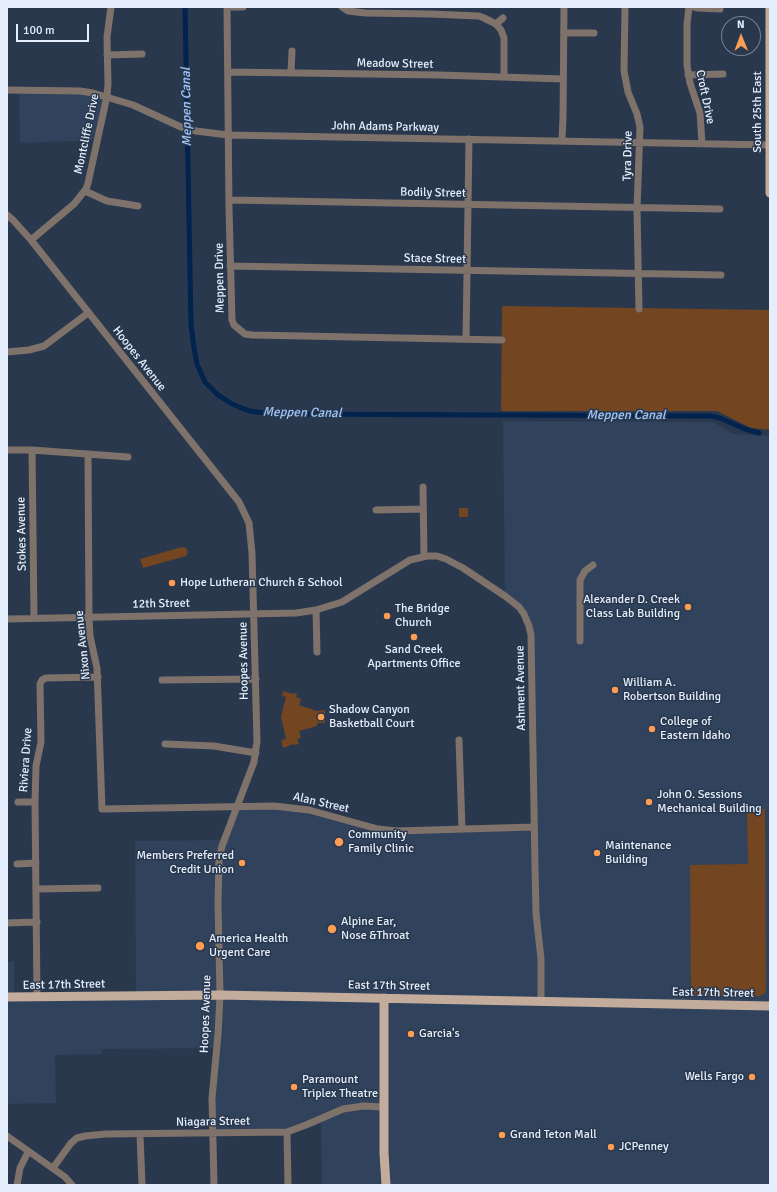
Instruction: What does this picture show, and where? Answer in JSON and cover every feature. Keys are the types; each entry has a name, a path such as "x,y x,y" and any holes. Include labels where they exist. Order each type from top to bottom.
{"main road":[{"name":"South 25th East","path":"770,7 770,193"},
{"name":"East 17th Street","path":"7,997 220,995 770,1006"},
{"path":"384,998 384,1153 386,1185"}],"street":[{"name":"Montcliffe Drive","path":"30,240 74,204 85,191 88,183 107,96 107,37 111,7"},
{"path":"227,7 243,7"},
{"name":"Meppen Drive","path":"227,7 230,266 232,320 238,329 245,334 502,340"},
{"path":"342,7 348,11 365,14 479,16 496,24 501,30 504,38 504,77"},
{"path":"562,140 565,33 564,7"},
{"name":"Tyra Drive","path":"625,7 624,71 628,92 635,106 639,120 637,209 639,308"},
{"name":"Croft Drive","path":"689,7 687,37 688,75 700,113 702,143"},
{"path":"694,7 720,9"},
{"path":"496,24 503,18"},
{"path":"565,33 594,33"},
{"path":"291,72 292,51"},
{"path":"107,55 142,54"},
{"name":"Meadow Street","path":"228,72 291,72 563,79"},
{"path":"688,75 723,74"},
{"name":"John Adams Parkway","path":"7,90 80,91 107,96 133,105 170,123 187,129 228,135 770,145"},
{"path":"466,339 469,139"},
{"path":"85,191 107,201 138,206"},
{"name":"Bodily Street","path":"229,200 469,204 637,209 720,209"},
{"name":"Hoopes Avenue","path":"7,215 30,240 239,502 249,523 251,537 254,613 257,741 254,762 218,860 220,995 218,1035 212,1089 214,1185"},
{"name":"Stace Street","path":"230,266 721,276"},
{"path":"7,352 29,350 44,346 88,313"},
{"path":"7,450 32,450 128,457"},
{"name":"Stokes Avenue","path":"32,450 34,618"},
{"name":"Nixon Avenue","path":"88,454 89,617 90,636 96,657 98,677 102,809"},
{"path":"423,487 424,556"},
{"path":"376,510 423,509"},
{"name":"Ashment Avenue","path":"316,610 342,602 410,560 424,556 437,556 463,568 505,596 519,607 524,614 531,635 536,913 541,959 541,1002"},
{"path":"580,641 580,580 585,571 593,565"},
{"path":"316,610 317,652"},
{"name":"12th Street","path":"7,618 296,613 316,610"},
{"name":"Riviera Drive","path":"37,997 35,802 36,766 41,742 40,684 42,680 46,678 98,677"},
{"path":"162,680 256,679"},
{"path":"459,740 462,829"},
{"path":"165,744 214,746 256,753"},
{"name":"Riviera Drive","path":"18,802 35,802"},
{"name":"Alan Street","path":"102,809 237,806 296,807 378,829 397,831 534,827"},
{"path":"18,864 36,863"},
{"path":"36,890 98,888"},
{"path":"7,923 37,922"},
{"name":"Niagara Street","path":"53,1168 71,1143 77,1138 92,1135 287,1132 343,1109 363,1106 384,1107"},
{"path":"287,1132 288,1185"},
{"path":"140,1134 142,1185"},
{"path":"7,1136 65,1177 72,1185"},
{"path":"17,1185 20,1168 28,1152"}],"shaded area":[{"path":"19,90 107,96 97,140 20,143"},
{"path":"502,306 770,310 770,430 751,428 717,411 501,411"},
{"path":"503,421 713,422 733,434 770,436 770,1185 322,1185 321,1119 296,1129 213,1133 217,1048 102,1049 102,1054 55,1055 56,1103 7,1104 7,962 14,962 14,997 136,996 135,841 224,840 237,806 274,806 378,829 534,827 531,635 524,614 505,596"},
{"path":"459,508 468,508 468,517 459,517"},
{"path":"182,547 186,548 188,552 186,556 143,568 140,559"},
{"path":"283,691 297,694 296,697 301,699 299,705 317,711 325,710 325,723 317,723 317,726 299,731 301,738 297,739 299,744 294,744 283,748 281,740 286,739 281,717 286,697 282,696"},
{"path":"750,809 765,809 765,993 760,996 691,995 690,865 748,864 747,812"}],"waterway":[{"name":"Meppen Canal","path":"185,7 191,325 197,364 205,382 218,395 232,404 249,411 274,414 711,416 759,433"}],"place":[{"name":"Hope Lutheran Church & School","path":"172,583"},
{"name":"Alexander D. Creek Class Lab Building","path":"688,607"},
{"name":"The Bridge Church","path":"387,616"},
{"name":"Sand Creek Apartments Office","path":"414,637"},
{"name":"William A. Robertson Building","path":"615,690"},
{"name":"Shadow Canyon Basketball Court","path":"321,717"},
{"name":"College of Eastern Idaho","path":"652,729"},
{"name":"John O. Sessions Mechanical Building","path":"649,802"},
{"name":"Community Family Clinic","path":"339,842"},
{"name":"Maintenance Building","path":"597,853"},
{"name":"Members Preferred Credit Union","path":"242,863"},
{"name":"Alpine Ear, Nose &Throat","path":"332,929"},
{"name":"America Health Urgent Care","path":"200,946"},
{"name":"Garcia's","path":"411,1034"},
{"name":"Wells Fargo","path":"752,1077"},
{"name":"Paramount Triplex Theatre","path":"294,1087"},
{"name":"Grand Teton Mall","path":"502,1135"},
{"name":"JCPenney","path":"611,1147"}]}
